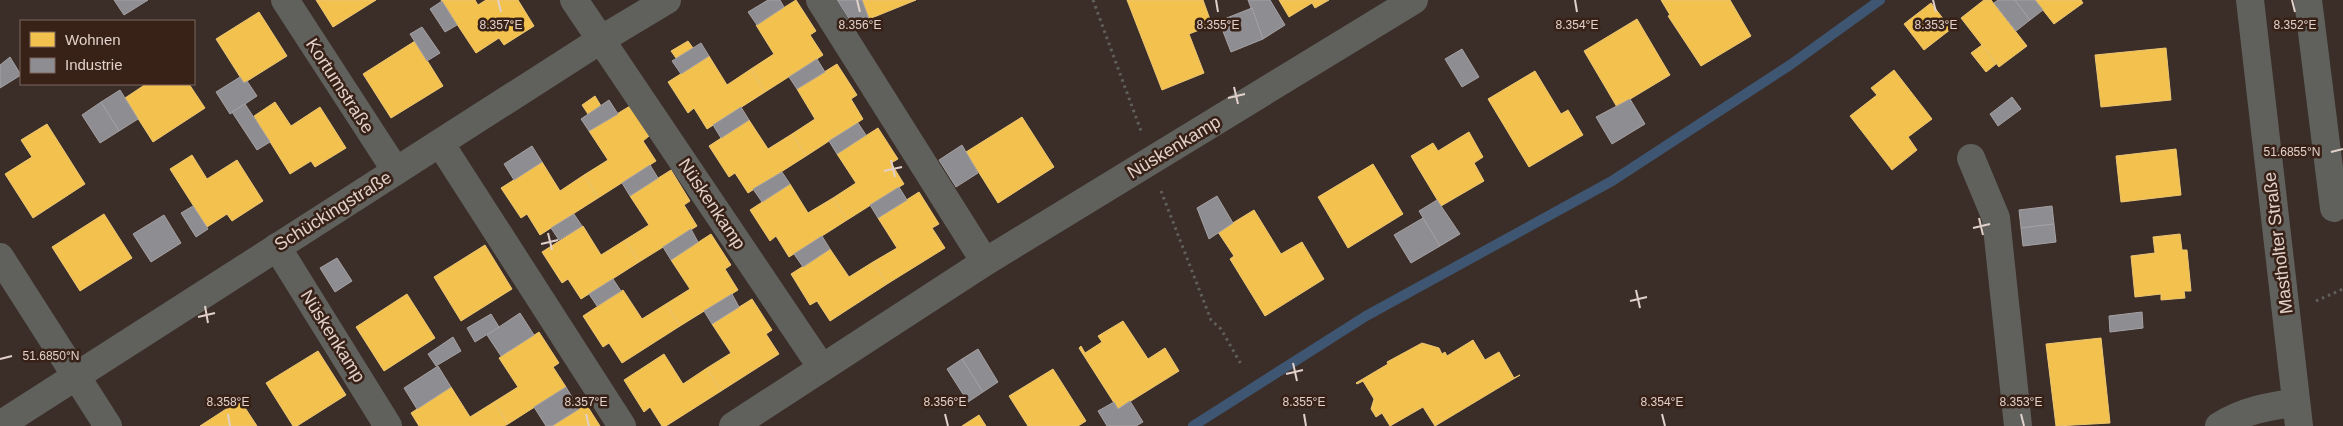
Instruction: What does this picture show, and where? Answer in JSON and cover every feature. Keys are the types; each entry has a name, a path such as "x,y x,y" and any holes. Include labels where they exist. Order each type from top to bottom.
{"street":[{"name":"Kortumstraße","path":"285,0 396,171"},
{"name":"Nüskenkamp","path":"574,0 822,368"},
{"name":"Schückingstraße","path":"0,425 77,378 277,247 602,39 667,0"},
{"path":"820,0 985,262"},
{"name":"Nüskenkamp","path":"733,426 985,262 1414,0"},
{"name":"Mastholter Straße","path":"2250,0 2298,414"},
{"path":"2308,0 2334,208"},
{"path":"440,143 622,426"},
{"path":"1971,158 1996,218 2018,426"},
{"name":"Nüskenkamp","path":"277,247 388,426"},
{"path":"0,257 108,426"},
{"path":"2219,426 2236,415 2270,406 2298,414"}],"building: Wohnen":[{"path":"316,0 376,0 333,27"},
{"path":"441,0 475,0 478,5 486,0 518,0 534,26 504,45 499,38 476,53"},
{"path":"796,0 816,31 810,35 823,55 765,92 751,69 774,54 756,25"},
{"path":"862,0 916,0 869,19"},
{"path":"1127,0 1203,0 1212,25 1189,34 1204,73 1162,90"},
{"path":"1279,0 1329,0 1315,8 1312,3 1289,17"},
{"path":"1661,0 1730,0 1751,36 1701,66 1668,16 1670,15"},
{"path":"1984,0 1991,0 2027,46 1999,67 1961,18"},
{"path":"2035,0 2081,0 2083,3 2054,24"},
{"path":"1931,3 1951,29 1924,50 1904,24"},
{"path":"259,12 287,56 244,83 216,39"},
{"path":"1637,19 1670,75 1617,107 1584,51"},
{"path":"415,41 443,86 391,118 363,74"},
{"path":"688,41 693,48 676,58 671,51"},
{"path":"1982,45 1996,64 1986,72 1971,53"},
{"path":"2166,48 2171,100 2101,107 2095,55"},
{"path":"709,56 727,85 751,69 765,92 707,129 694,108 688,113 668,82"},
{"path":"837,64 857,95 851,99 863,119 806,156 792,134 815,119 797,89"},
{"path":"1894,70 1932,119 1908,137 1917,150 1892,170 1850,116 1877,95 1871,88"},
{"path":"1535,71 1561,114 1568,110 1583,135 1529,167 1488,99"},
{"path":"144,85 190,85 205,108 153,142 125,98"},
{"path":"595,96 601,106 588,114 582,105"},
{"path":"275,102 291,126 320,107 346,148 315,167 311,161 290,174 254,116"},
{"path":"630,106 649,136 643,141 656,161 598,198 584,175 608,160 589,131"},
{"path":"1022,117 1054,167 998,203 966,152"},
{"path":"749,120 768,149 792,134 806,156 748,193 735,173 729,177 709,146"},
{"path":"47,124 85,184 33,218 5,174 32,157 21,140"},
{"path":"878,128 898,159 891,163 904,184 847,220 833,198 856,183 837,154"},
{"path":"1469,132 1483,157 1474,163 1484,181 1441,206 1411,156 1433,143 1438,151"},
{"path":"2176,149 2181,195 2121,202 2116,156"},
{"path":"192,155 207,179 237,160 263,201 232,221 227,214 207,227 170,169"},
{"path":"542,162 560,191 584,175 598,198 540,235 527,214 521,218 501,188"},
{"path":"1373,164 1403,214 1348,248 1318,197"},
{"path":"671,170 690,201 684,205 697,226 639,262 625,240 649,225 630,196"},
{"path":"790,184 808,213 833,198 847,220 789,257 776,236 770,241 750,210"},
{"path":"919,192 939,224 932,228 945,248 887,284 873,262 897,248 878,218"},
{"path":"1254,210 1281,254 1302,242 1324,279 1265,316 1230,259 1234,256 1218,232"},
{"path":"104,214 132,258 80,291 52,247"},
{"path":"583,226 601,255 625,240 639,262 581,299 568,279 562,283 542,252"},
{"path":"711,234 731,265 725,269 738,290 680,326 666,304 690,289 671,260"},
{"path":"2180,234 2182,250 2187,250 2191,291 2184,291 2185,298 2161,300 2161,294 2135,297 2131,256 2155,253 2153,237"},
{"path":"485,245 512,289 461,321 434,277"},
{"path":"830,249 849,277 873,262 887,284 830,321 817,301 810,305 791,274"},
{"path":"623,290 642,319 666,304 680,326 622,363 609,343 603,347 583,316"},
{"path":"407,294 435,338 384,371 356,327"},
{"path":"752,299 772,330 766,334 779,354 721,391 707,368 731,353 712,324"},
{"path":"1123,321 1148,359 1165,348 1179,371 1118,409 1079,348 1081,346 1085,353 1102,342 1098,336"},
{"path":"539,332 559,363 553,367 566,387 508,424 494,402 518,387 499,358"},
{"path":"2101,338 2110,423 2056,426 2046,344"},
{"path":"1473,340 1485,360 1499,352 1514,378 1520,375 1435,426 1423,407 1390,426 1382,413 1376,417 1371,409 1374,399 1363,381 1356,383 1388,364 1387,362 1422,343 1439,348 1442,354 1445,352 1447,356"},
{"path":"318,351 346,395 297,426 293,426 266,383"},
{"path":"664,354 683,384 707,368 721,391 666,426 662,426 650,407 644,412 624,380"},
{"path":"1053,369 1086,421 1078,426 1028,426 1009,396"},
{"path":"451,387 470,417 494,402 508,424 504,426 419,426 411,413"},
{"path":"240,400 257,426 200,426"},
{"path":"586,404 600,426 552,426 579,409"},
{"path":"979,415 986,426 962,426"}],"building: Industrie":[{"path":"114,0 148,0 124,15"},
{"path":"768,0 780,0 784,7 757,25 748,12"},
{"path":"837,0 862,0 869,19 853,25"},
{"path":"1248,0 1270,0 1285,25 1263,39"},
{"path":"1998,0 2015,0 2030,20 2016,31 1994,3"},
{"path":"2015,0 2035,0 2043,10 2030,20"},
{"path":"442,1 457,25 445,32 430,9"},
{"path":"1252,8 1263,39 1231,52 1219,21"},
{"path":"422,27 440,53 427,61 410,34"},
{"path":"701,43 709,56 681,74 672,61"},
{"path":"1462,49 1479,77 1462,87 1445,59"},
{"path":"10,57 20,76 0,88 0,65"},
{"path":"817,59 825,72 797,89 789,77"},
{"path":"240,77 244,83 247,81 257,96 230,114 216,92"},
{"path":"120,90 138,119 119,131 101,102"},
{"path":"2012,97 2021,109 1998,126 1990,114"},
{"path":"1630,99 1645,124 1612,144 1596,117"},
{"path":"609,100 618,114 589,131 581,119"},
{"path":"101,102 119,131 100,143 82,115"},
{"path":"245,104 270,142 257,150 232,112"},
{"path":"741,107 749,120 721,138 713,125"},
{"path":"858,123 866,135 837,154 829,141"},
{"path":"962,145 978,173 956,187 939,160"},
{"path":"532,146 542,162 514,180 504,164"},
{"path":"650,165 658,178 630,196 622,183"},
{"path":"782,172 790,184 762,202 753,189"},
{"path":"899,187 907,200 878,218 870,205"},
{"path":"1217,196 1233,223 1209,239 1197,208"},
{"path":"1437,200 1460,234 1440,246 1419,211"},
{"path":"193,206 208,229 196,237 181,213"},
{"path":"2052,206 2054,224 2021,228 2019,210"},
{"path":"574,214 582,226 559,240 551,228"},
{"path":"164,215 181,243 151,262 133,234"},
{"path":"1423,218 1440,246 1411,263 1394,235"},
{"path":"2054,224 2056,242 2023,246 2021,228"},
{"path":"691,229 698,242 671,260 663,247"},
{"path":"822,236 830,249 803,267 794,254"},
{"path":"337,258 352,281 335,292 320,268"},
{"path":"613,279 621,291 597,306 589,294"},
{"path":"732,294 739,307 712,324 704,311"},
{"path":"2142,312 2143,328 2110,332 2109,316"},
{"path":"520,313 534,335 501,356 487,335"},
{"path":"491,314 499,327 475,342 467,328"},
{"path":"453,337 461,351 436,366 428,354"},
{"path":"978,349 998,382 983,392 962,359"},
{"path":"962,359 983,392 968,402 947,369"},
{"path":"438,366 451,387 417,409 404,388"},
{"path":"566,387 579,409 552,426 546,426 534,407"},
{"path":"1130,401 1143,422 1136,426 1107,426 1098,411 1114,402 1118,409"}],"waterway":[{"path":"1193,426 1366,316 1612,181 1790,65 1880,0"}]}
